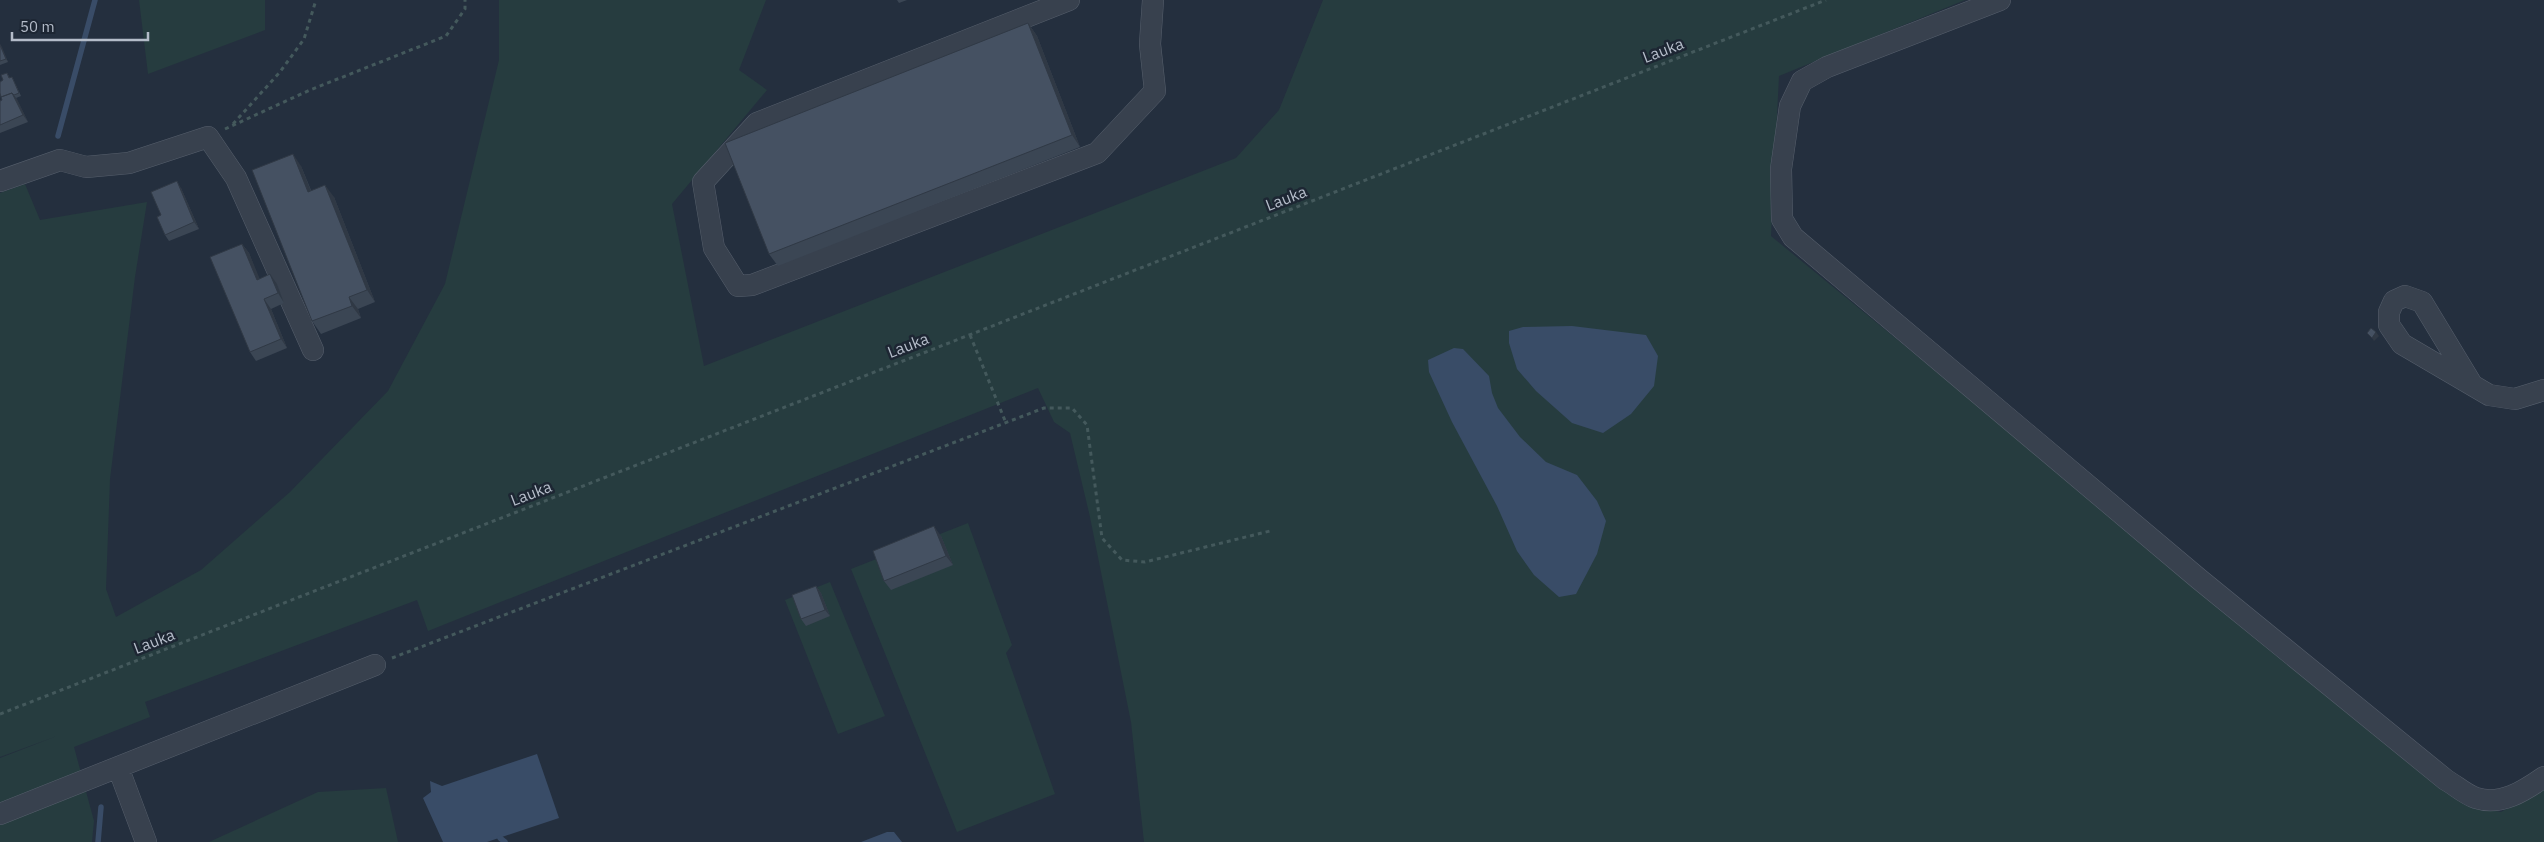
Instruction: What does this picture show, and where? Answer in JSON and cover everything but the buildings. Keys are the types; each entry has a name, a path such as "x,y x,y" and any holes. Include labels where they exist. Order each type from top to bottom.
{"street":[{"path":"1069,0 757,123 703,182 714,248 738,286 752,285 1097,153 1155,90 1150,44 1154,0"},
{"path":"2000,0 1827,66 1802,81 1790,106 1781,169 1782,219 1793,237 2199,579 2446,780 2476,798 2497,800 2523,792 2544,778"},
{"path":"0,181 60,160 86,166 129,163 208,137 236,178 313,350"},
{"path":"2471,383 2488,394 2515,399 2544,390"},
{"path":"0,814 375,665"},
{"path":"118,767 146,842"}],"path":[{"path":"316,0 304,40 280,72 231,126 310,90 446,36 465,10 465,0"},
{"name":"Lauka","path":"0,714 1826,0"},
{"path":"970,335 1006,423"},
{"path":"375,665 1044,408 1072,408 1087,425 1102,538 1122,560 1145,562 1270,532"}],"green space":[{"path":"139,0 265,0 265,30 148,74"},
{"path":"499,0 766,0 739,70 767,90 672,204 704,366 1236,158 1279,110 1323,0 1965,0 1779,76 1771,236 2463,804 2501,812 2544,788 2544,842 1144,842 1131,722 1090,517 1070,433 1054,422 1038,388 428,631 417,600 145,702 150,717 74,747 94,821 92,842 0,842 0,758 57,736 0,757 0,193 25,184 40,220 147,202 135,277 110,479 106,589 116,617 201,570 290,492 388,391 445,284 499,60"},
{"path":"968,523 1012,645 1006,653 1055,794 957,832 851,569"},
{"path":"830,582 885,716 838,734 785,600"},
{"path":"386,788 398,842 209,842 318,792"}],"water":[{"path":"1572,326 1646,335 1658,356 1654,386 1631,414 1603,433 1572,423 1536,391 1517,369 1509,343 1509,331 1523,327"},
{"path":"1454,348 1463,349 1489,376 1492,393 1498,408 1520,437 1546,462 1577,475 1597,501 1606,521 1597,554 1576,594 1559,597 1534,575 1517,551 1497,506 1452,422 1429,372 1428,360"},
{"path":"537,754 559,818 487,842 443,842 423,798 431,792 430,781 442,786"},
{"path":"887,832 894,832 902,842 861,842"}],"waterway":[{"path":"58,136 95,0"},
{"path":"98,842 101,807"},
{"path":"500,838 505,842"}]}
